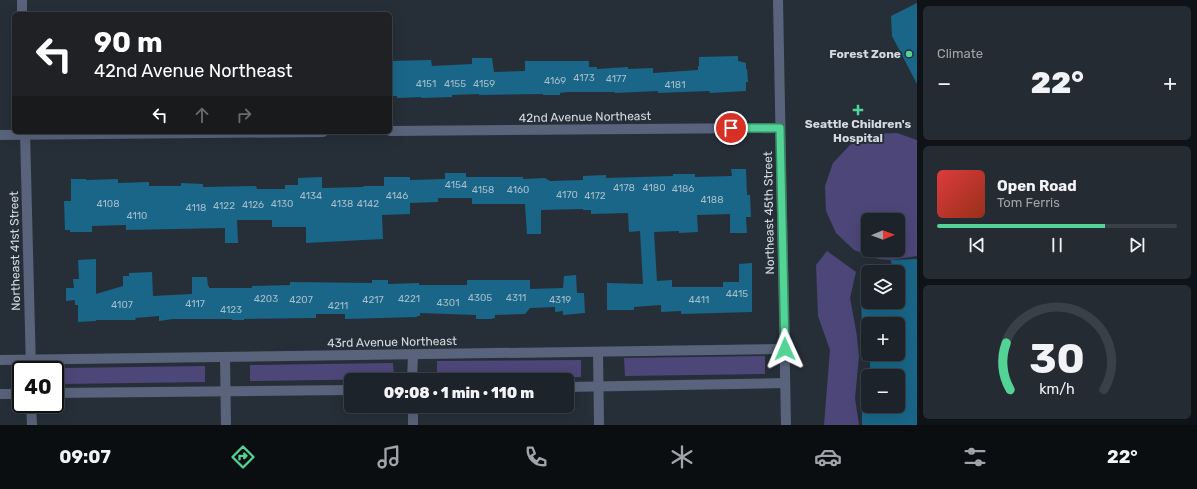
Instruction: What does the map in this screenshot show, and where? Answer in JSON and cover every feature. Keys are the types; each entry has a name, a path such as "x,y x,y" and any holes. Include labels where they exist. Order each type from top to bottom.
{"street":[{"path":"22,0 22,12"},
{"name":"Northeast 45th Street","path":"778,0 786,425"},
{"name":"42nd Avenue Northeast","path":"392,131 780,128"},
{"path":"0,135 12,134"},
{"name":"Northeast 41st Street","path":"25,134 31,361"},
{"name":"43rd Avenue Northeast","path":"64,364 225,357 785,349"},
{"path":"598,352 599,425"},
{"path":"412,355 412,373"},
{"path":"225,357 226,425"},
{"name":"43rd Avenue Northeast","path":"0,360 12,362"},
{"path":"574,387 786,383"},
{"path":"64,393 344,390"},
{"path":"0,394 12,394"},
{"path":"31,413 32,425"},
{"path":"413,413 413,425"}],"shaded area":[{"path":"897,133 917,140 917,256 891,260 873,257 905,257 905,213 861,213 861,253 854,250 836,233 826,211 825,186 833,163 850,145 872,134"},
{"path":"827,251 856,272 850,298 859,357 855,398 859,425 824,425 830,350 818,316 816,265"},
{"path":"765,356 765,374 625,376 624,358"},
{"path":"581,360 581,377 574,377 574,373 437,373 437,361"},
{"path":"393,363 394,373 344,373 344,380 250,381 250,365"},
{"path":"205,366 205,382 64,384 64,368"}],"building":[{"name":"Forest Zone","path":"917,3 917,84 892,36 891,16"},
{"path":"738,56 738,61 746,63 748,82 746,82 746,91 710,93 709,91 658,93 658,91 615,93 568,92 560,93 560,95 479,94 421,98 397,98 397,96 392,96 392,61 431,60 432,66 472,64 472,58 492,58 494,72 525,71 525,61 589,61 589,67 597,67 597,69 628,67 628,69 653,68 653,73 698,70 699,57"},
{"path":"731,169 746,169 747,195 750,195 751,217 746,217 747,233 730,233 730,214 697,215 698,232 654,232 657,281 672,280 672,287 723,287 723,282 739,282 739,264 752,263 752,312 681,314 681,311 661,312 661,305 634,307 634,310 607,310 607,283 643,284 640,231 629,232 628,213 591,214 591,210 583,209 541,210 541,234 527,234 525,204 472,204 472,198 438,198 438,202 410,203 410,214 382,215 383,239 306,243 306,227 272,227 272,220 237,220 238,243 225,243 225,228 126,230 126,225 92,226 92,232 70,232 70,230 65,230 64,201 71,201 71,179 118,179 118,183 149,182 149,186 181,186 181,183 203,184 203,187 256,186 257,189 285,189 285,185 298,185 298,178 322,177 322,188 384,186 384,177 410,177 410,180 445,179 445,173 466,173 466,177 523,177 523,179 545,178 550,181 583,180 583,176 606,175 606,178 673,176 673,174 695,174 695,177 732,176"},
{"path":"96,259 96,294 123,286 123,276 129,276 129,273 152,272 153,296 192,294 192,277 207,277 209,288 252,288 252,286 290,285 290,282 372,283 372,280 388,280 388,284 419,283 419,285 467,285 467,280 530,280 530,289 563,288 564,276 576,275 577,293 584,293 585,313 563,315 563,311 555,312 555,307 530,308 525,314 495,315 495,318 491,319 476,319 476,315 420,313 420,316 417,317 345,319 345,314 316,314 316,318 244,320 173,319 159,321 159,316 135,318 136,320 96,320 78,322 78,305 75,305 75,300 66,301 66,288 74,288 73,279 79,279 78,260"},
{"path":"917,259 917,425 862,425 862,413 905,413 905,369 870,369 870,361 905,361 905,317 862,317 861,309 905,309 905,265 891,265 891,260"}],"place":[{"name":"Forest Zone","path":"909,54"},
{"name":"Seattle Children's Hospital","path":"858,110"}],"route":[{"path":"731,128 780,128 785,349"}]}
